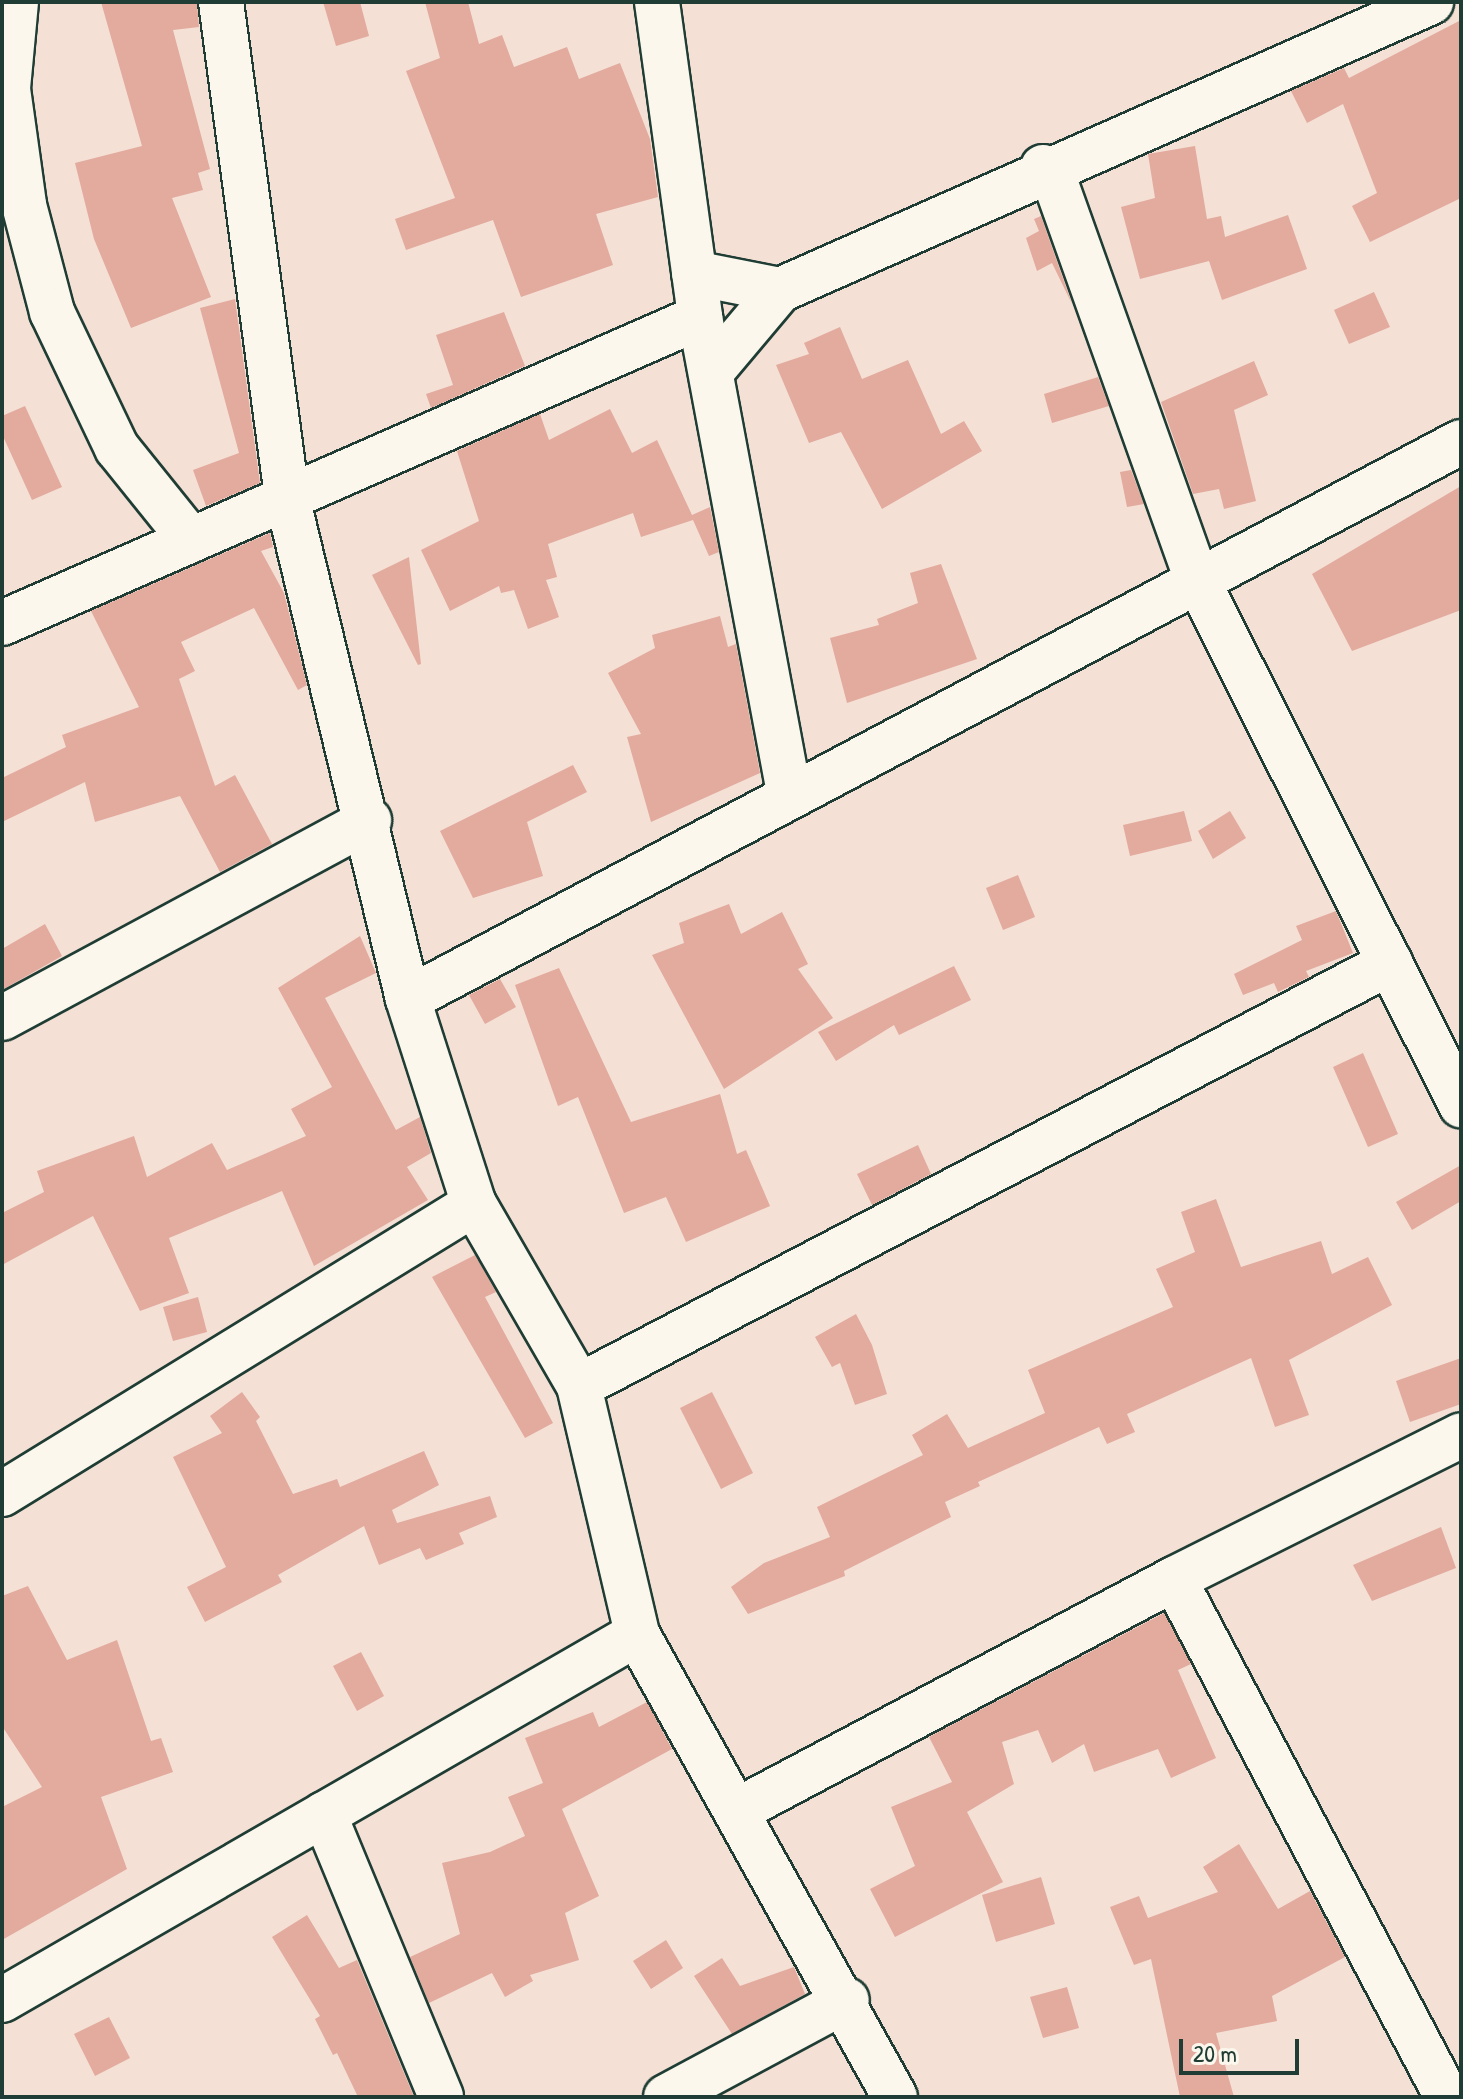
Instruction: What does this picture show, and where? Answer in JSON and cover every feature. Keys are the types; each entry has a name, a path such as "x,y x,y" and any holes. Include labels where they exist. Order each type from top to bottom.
{"street":[{"path":"16,2 8,89 24,205 52,312 117,448 191,540"},
{"path":"221,2 287,497 408,999 474,1204 579,1386 637,1634 844,2000 895,2097"},
{"path":"657,2 700,317 790,796"},
{"path":"711,372 780,290 1047,169 1431,2"},
{"path":"1047,169 1197,579 1461,1105"},
{"path":"694,273 780,290"},
{"path":"2,623 700,317"},
{"path":"408,999 1461,442"},
{"path":"2,1018 367,820"},
{"path":"579,1386 1390,963"},
{"path":"2,1494 474,1204"},
{"path":"736,1811 1174,1579 1461,1435"},
{"path":"1174,1579 1447,2097"},
{"path":"2,2000 637,1634"},
{"path":"324,1814 441,2097"},
{"path":"666,2097 844,2000"}],"building":[{"path":"101,2 197,2 199,27 173,30 210,169 198,173 203,190 172,198 211,297 131,328 94,239 75,163 142,146"},
{"path":"323,2 360,2 369,36 336,46"},
{"path":"425,2 468,2 479,44 502,35 514,67 567,47 579,79 620,63 650,139 658,197 596,214 613,265 521,297 493,220 406,250 395,219 455,198 406,71 440,58"},
{"path":"1461,20 1461,198 1370,242 1352,206 1377,193 1343,104 1307,123 1291,91 1344,68 1349,78"},
{"path":"1195,146 1207,219 1221,216 1225,237 1288,215 1307,269 1222,300 1209,261 1140,279 1121,207 1155,198 1148,154"},
{"path":"1041,216 1072,304 1052,263 1037,271 1026,238 1039,231 1034,219"},
{"path":"1374,292 1390,327 1349,344 1334,310"},
{"path":"235,299 260,483 206,506 193,470 239,453 200,308"},
{"path":"504,312 525,366 431,408 426,394 453,385 436,335"},
{"path":"840,327 862,379 908,360 941,434 964,421 982,451 882,509 841,432 809,443 776,365 809,354 804,343"},
{"path":"1254,361 1268,395 1234,410 1256,501 1224,509 1219,489 1193,494 1161,402"},
{"path":"1098,377 1109,406 1052,423 1044,394"},
{"path":"25,406 62,487 32,500 2,434 2,416"},
{"path":"610,409 632,453 657,440 692,515 710,507 719,552 709,556 693,520 641,537 633,513 548,544 557,577 546,580 559,617 528,629 514,590 501,593 499,586 450,611 421,550 479,521 457,451 540,414 549,440"},
{"path":"1131,470 1144,504 1127,507 1120,472"},
{"path":"1461,486 1461,610 1352,651 1312,574"},
{"path":"270,533 273,547 261,551 284,593 307,685 298,690 254,608 181,642 195,671 179,679 215,786 235,775 272,844 220,872 180,796 95,822 85,782 2,822 2,778 66,747 62,735 139,707 91,611"},
{"path":"409,557 421,664 418,665 372,575"},
{"path":"941,564 977,659 847,703 830,638 879,625 877,619 918,603 910,573"},
{"path":"720,616 728,647 736,644 760,773 651,822 627,737 641,734 608,673 655,648 652,635"},
{"path":"573,765 587,792 527,822 543,876 473,898 440,831"},
{"path":"1184,811 1192,841 1130,856 1123,825"},
{"path":"1230,811 1246,838 1213,859 1198,831"},
{"path":"1018,875 1035,917 1003,930 986,888"},
{"path":"729,904 741,934 782,912 808,964 798,969 833,1018 724,1089 652,955 684,943 679,923"},
{"path":"1336,911 1353,953 1306,971 1309,977 1278,992 1274,983 1243,995 1234,974 1302,940 1296,926"},
{"path":"45,924 62,956 2,990 2,949"},
{"path":"360,936 376,973 325,998 396,1130 420,1117 431,1153 407,1167 428,1200 314,1266 282,1191 169,1238 189,1293 140,1311 93,1216 2,1265 2,1213 44,1192 37,1171 134,1136 147,1177 212,1143 227,1170 306,1136 291,1109 332,1087 278,988"},
{"path":"954,966 971,1000 899,1035 894,1025 836,1061 818,1032"},
{"path":"559,968 631,1122 720,1094 737,1154 746,1150 770,1206 686,1242 666,1197 624,1213 578,1097 558,1106 515,985"},
{"path":"500,979 516,1007 485,1024 469,995"},
{"path":"1363,1053 1398,1134 1368,1147 1333,1067"},
{"path":"918,1145 931,1174 872,1205 857,1174"},
{"path":"1461,1165 1461,1201 1412,1230 1396,1202"},
{"path":"1216,1199 1241,1267 1321,1241 1332,1274 1368,1257 1392,1305 1289,1360 1309,1415 1275,1427 1251,1358 1127,1414 1135,1432 1107,1444 1099,1427 978,1482 980,1486 945,1502 951,1517 844,1571 845,1576 748,1614 731,1587 764,1563 830,1537 817,1507 923,1455 912,1435 947,1414 968,1448 1045,1413 1028,1370 1173,1307 1156,1269 1195,1252 1181,1212"},
{"path":"475,1255 496,1292 485,1297 553,1423 525,1438 432,1277"},
{"path":"198,1297 207,1332 173,1341 163,1307"},
{"path":"856,1314 872,1345 887,1394 855,1405 840,1363 832,1367 815,1337"},
{"path":"1461,1358 1461,1404 1410,1422 1396,1381"},
{"path":"242,1392 260,1417 256,1421 293,1494 337,1479 340,1487 424,1451 439,1485 392,1510 397,1523 490,1496 497,1517 459,1533 464,1544 426,1560 420,1548 379,1565 364,1526 278,1575 282,1582 205,1622 187,1587 226,1567 173,1457 222,1433 210,1416"},
{"path":"712,1392 753,1473 721,1489 680,1408"},
{"path":"1441,1527 1456,1568 1372,1601 1353,1565"},
{"path":"28,1586 67,1660 117,1640 151,1741 161,1738 173,1772 101,1797 127,1869 2,1940 2,1807 42,1787 2,1726 2,1596"},
{"path":"1164,1613 1191,1664 1178,1670 1216,1758 1171,1778 1158,1749 1094,1772 1084,1744 1052,1763 1038,1730 1002,1742 1014,1784 967,1812 1003,1882 895,1937 870,1889 915,1866 891,1807 952,1782 929,1737"},
{"path":"361,1652 384,1696 357,1711 333,1666"},
{"path":"647,1702 672,1749 562,1809 599,1896 565,1913 579,1960 530,1975 533,1981 505,1997 492,1973 429,2003 410,1957 460,1934 442,1863 490,1852 525,1836 508,1797 543,1783 525,1738 593,1712 599,1727"},
{"path":"1239,1844 1278,1909 1310,1891 1345,1957 1272,1996 1277,2021 1216,2033 1234,2097 1180,2097 1151,1959 1134,1965 1110,1907 1139,1896 1148,1918 1218,1892 1203,1867"},
{"path":"1041,1877 1055,1924 996,1942 982,1895"},
{"path":"307,1915 339,1968 357,1960 414,2097 358,2097 337,2053 333,2055 315,2019 320,2016 272,1937"},
{"path":"666,1940 683,1968 651,1989 633,1961"},
{"path":"722,1958 740,1986 794,1967 805,1994 732,2034 694,1976"},
{"path":"1067,1987 1079,2028 1043,2038 1030,1997"},
{"path":"109,2017 130,2058 95,2076 74,2034"}]}
